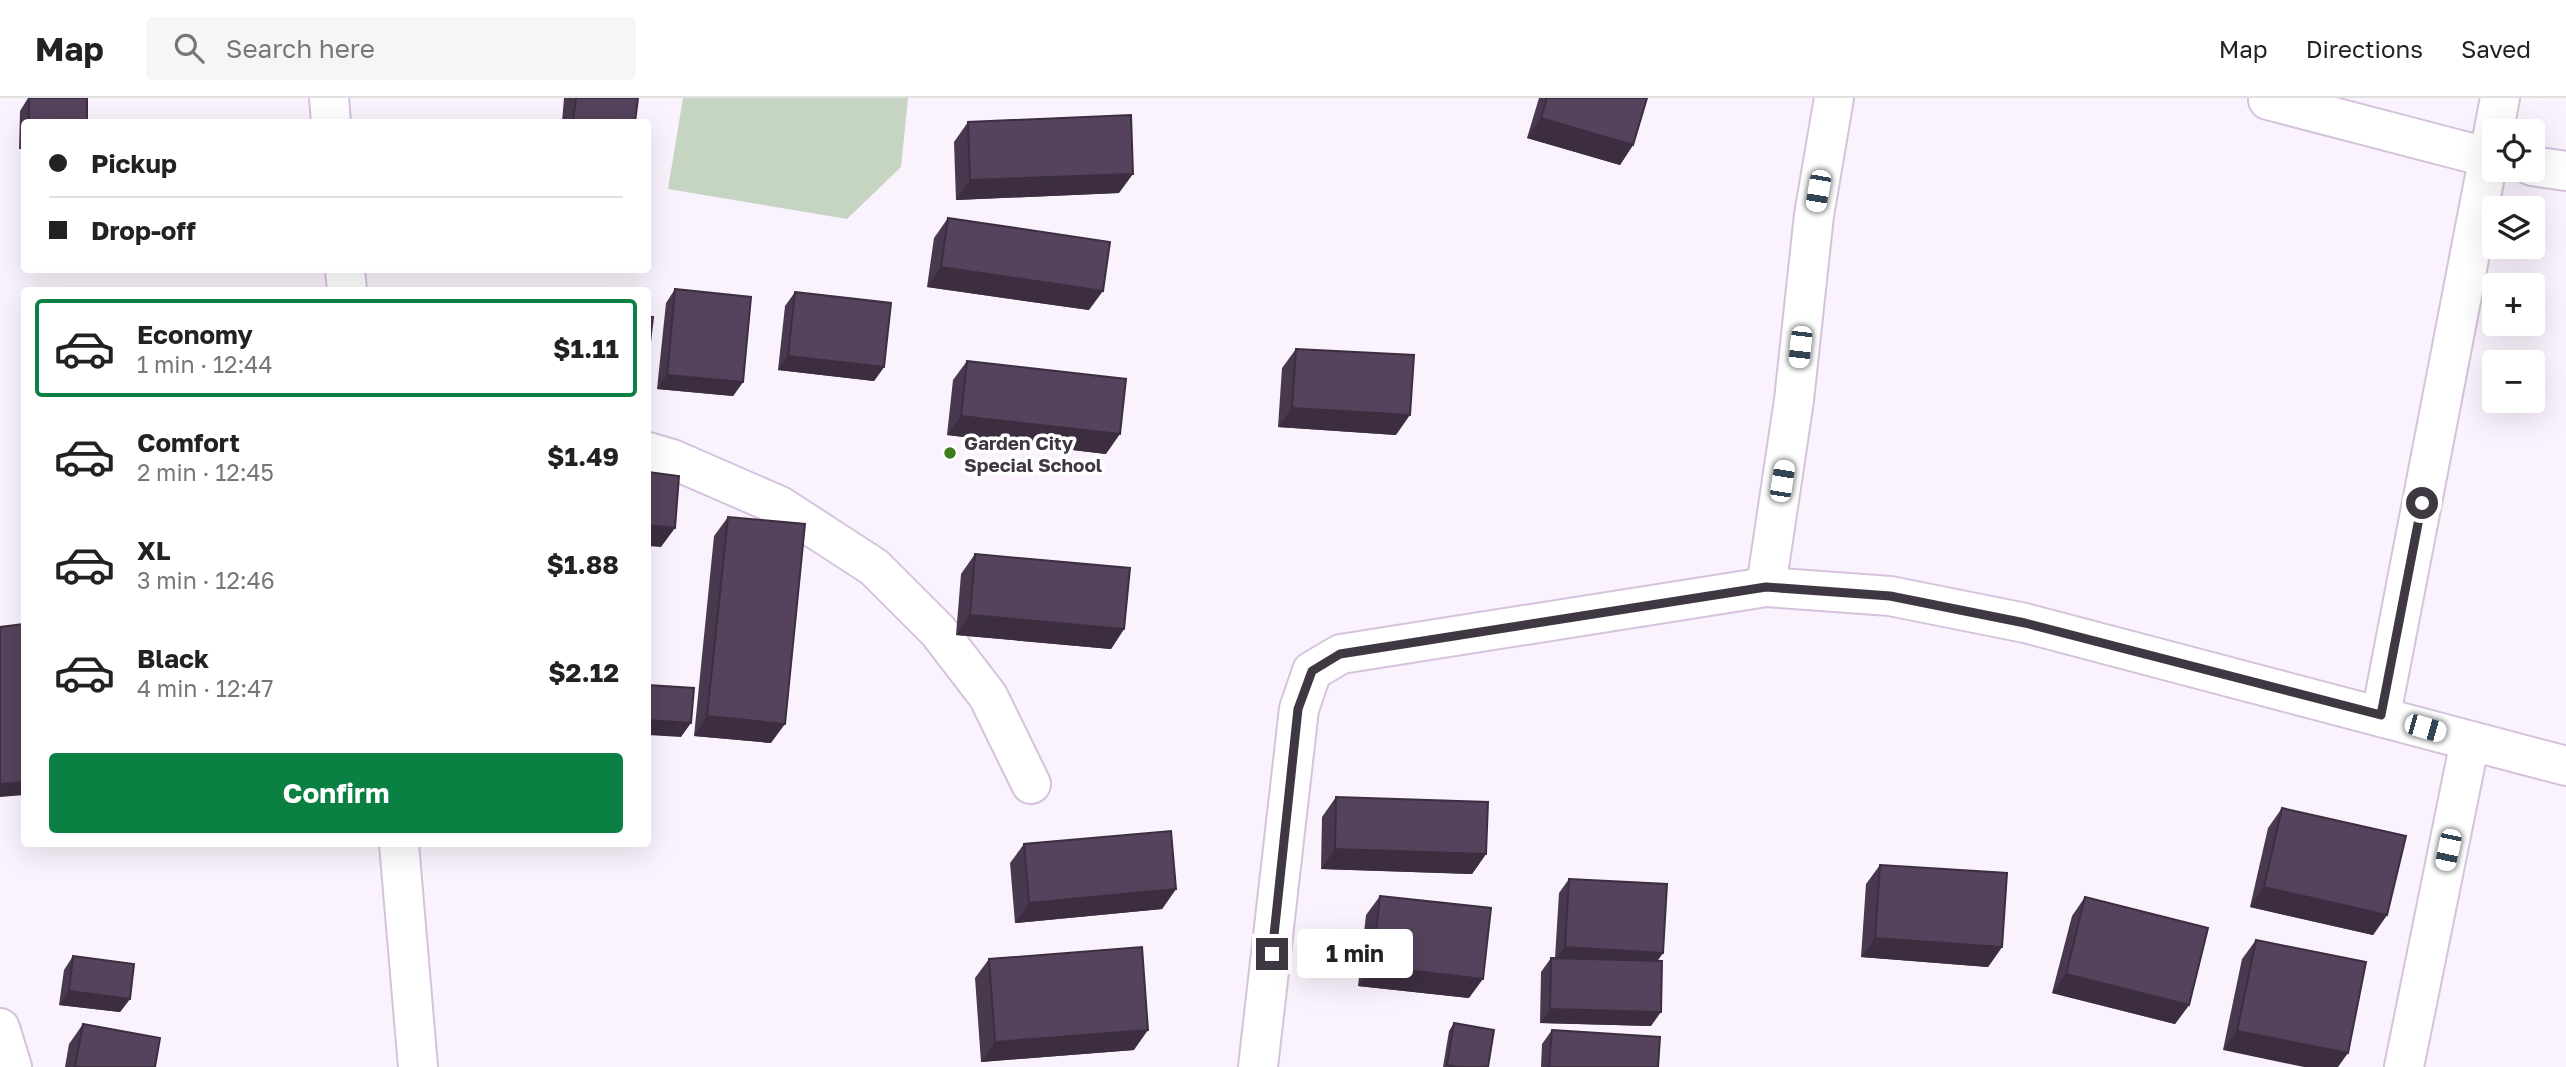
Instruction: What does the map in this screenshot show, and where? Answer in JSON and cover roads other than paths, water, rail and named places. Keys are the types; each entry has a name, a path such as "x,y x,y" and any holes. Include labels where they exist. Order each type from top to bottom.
{"street":[{"path":"329,98 331,119"},
{"path":"1766,587 1794,400 1814,215 1834,98"},
{"path":"2497,119 2500,98"},
{"path":"2268,100 2482,157"},
{"path":"2545,168 2566,171"},
{"path":"2381,715 2485,182"},
{"path":"651,453 672,459 780,506 874,567 938,631 988,696 1031,784"},
{"path":"1258,1067 1298,709 1312,671 1340,654 1766,587 1890,596 2025,623 2566,766"},
{"path":"2404,1067 2470,741"},
{"path":"399,847 418,1067"},
{"path":"0,1028 12,1067"}],"place":[{"name":"Garden City Special School","path":"950,453"}]}
